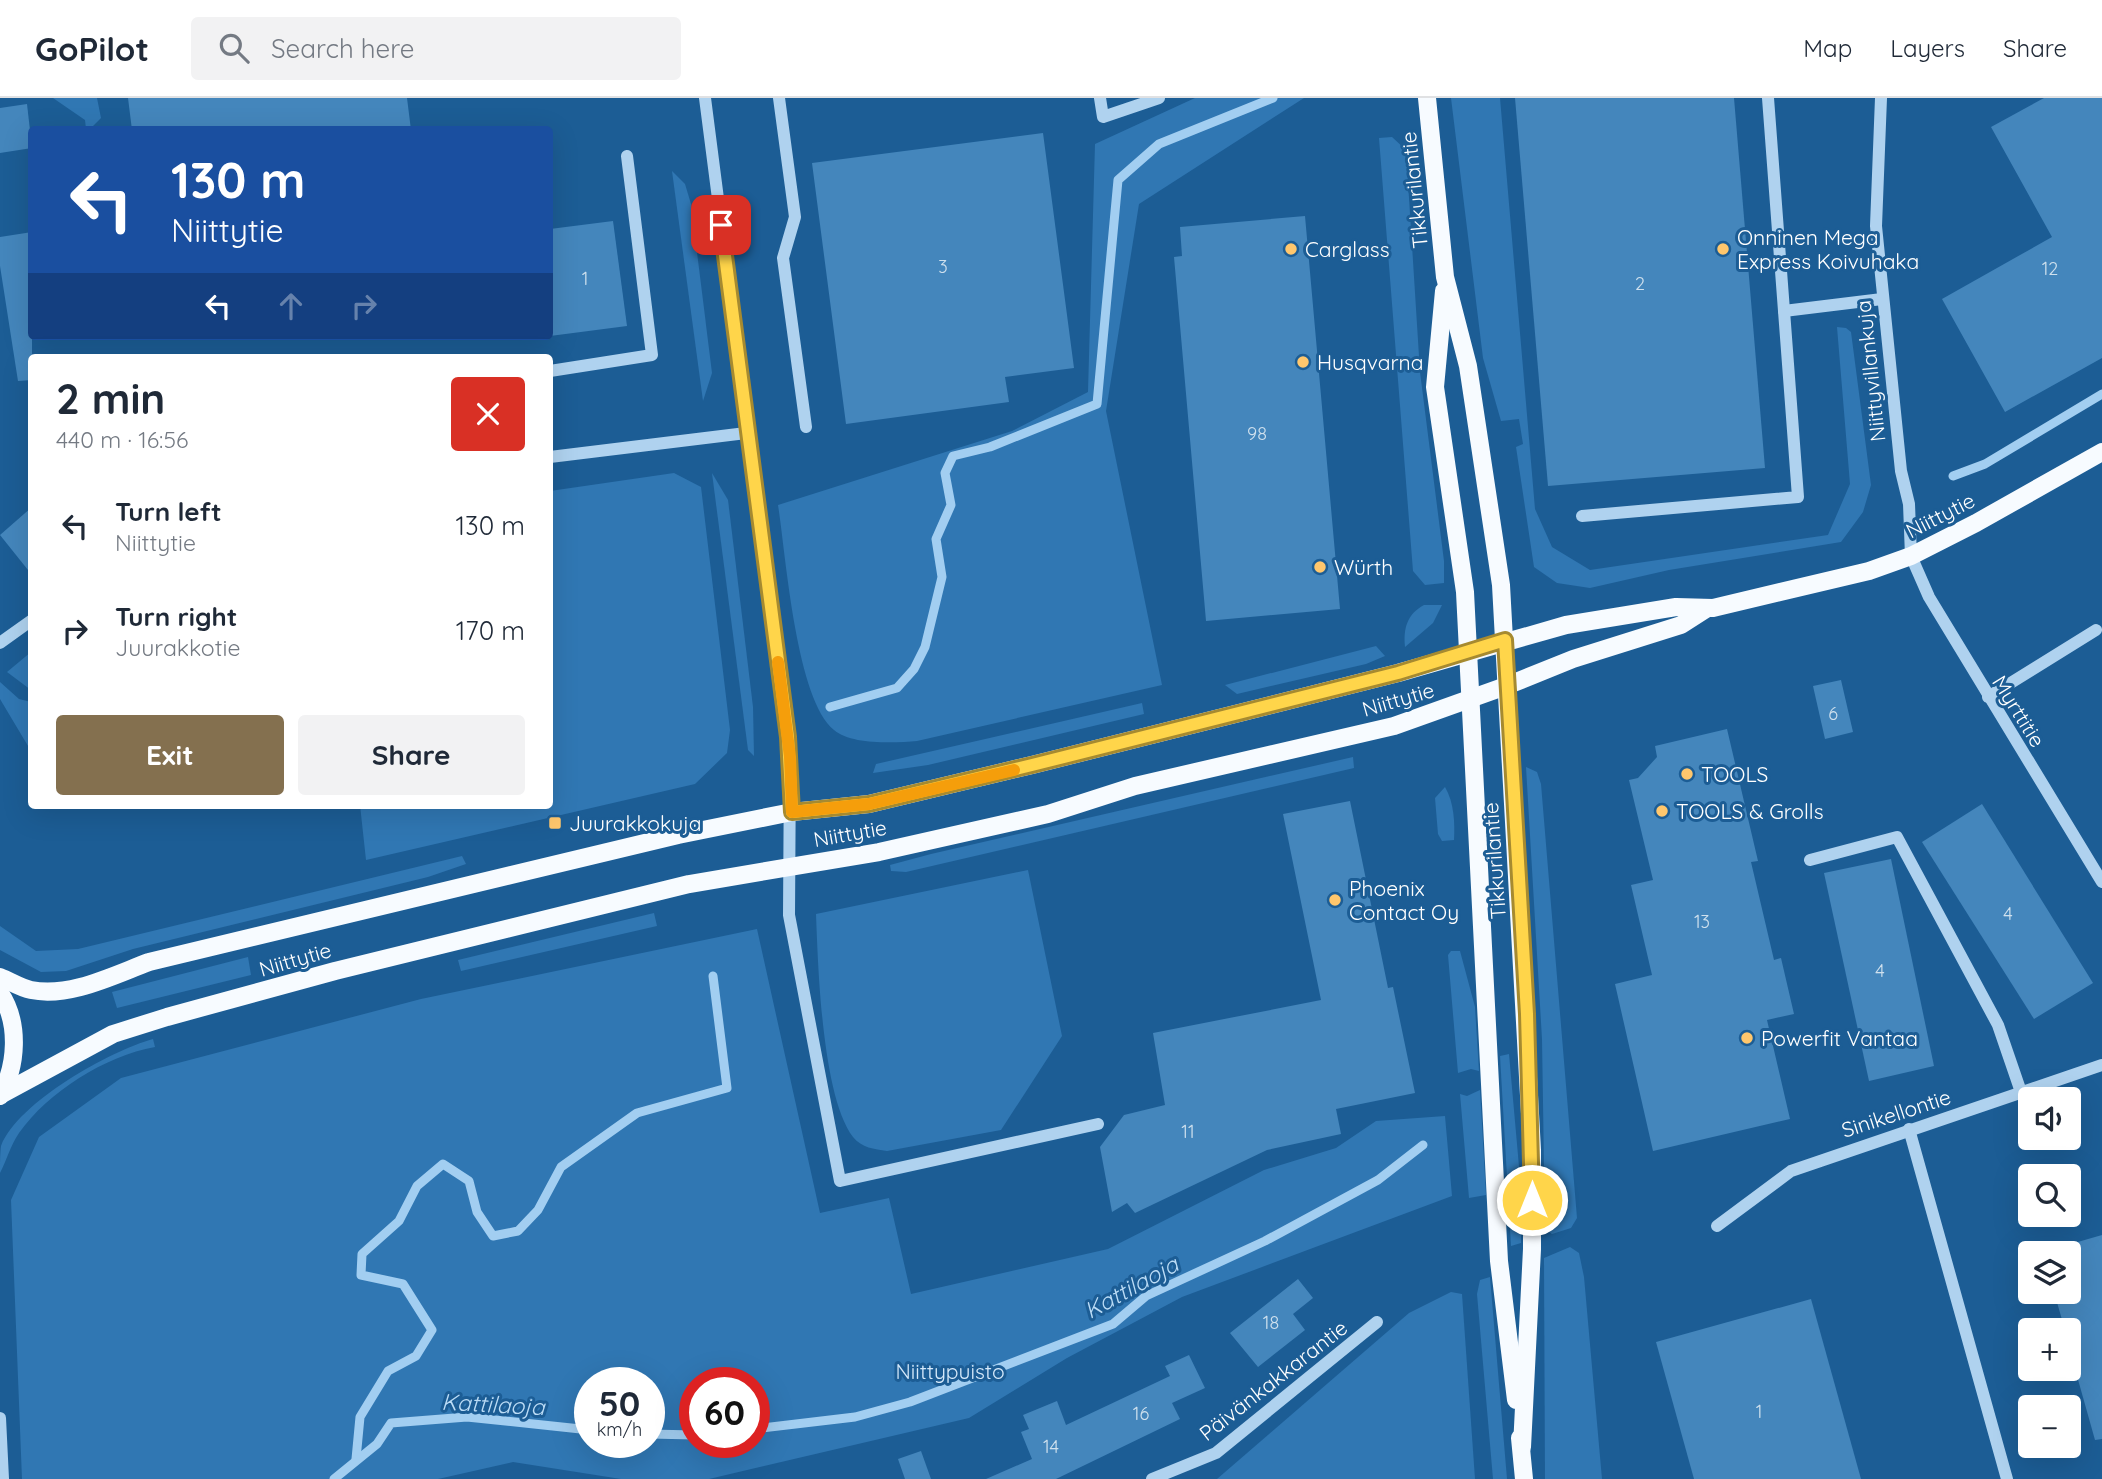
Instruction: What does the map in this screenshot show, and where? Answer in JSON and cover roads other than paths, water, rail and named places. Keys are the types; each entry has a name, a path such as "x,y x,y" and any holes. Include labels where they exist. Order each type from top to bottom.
{"main road":[{"name":"Tikkurilantie","path":"1427,98 1446,277 1468,366 1501,585 1505,640 1527,1014 1532,1150 1532,1249 1521,1447"},
{"name":"Tikkurilantie","path":"1446,277 1435,387 1465,592 1499,1261 1524,1479"},
{"name":"Niittytie","path":"0,977 30,990 52,991 79,987 163,959 678,835 792,812 869,804 1032,765 1398,673 1505,640 1566,625 1676,607 1706,609 1869,571 1911,556 1976,523 2102,452"},
{"name":"Niittytie","path":"1,1095 113,1034 167,1017 335,971 689,884 879,852 1048,814 1135,786 1394,726 1506,687 1573,659 1681,625 1706,609"},
{"path":"0,993 11,1020 14,1039 11,1067 1,1095"}],"street":[{"path":"705,98 746,433 788,737 792,812 789,915 840,1181 1098,1124"},
{"path":"779,98 795,217 783,258 806,427"},
{"path":"1100,98 1102,117 1159,98"},
{"path":"1582,516 1798,496 1768,98"},
{"name":"Niittyvillankuja","path":"1881,98 1876,226 1901,471 1909,504 1911,556"},
{"path":"553,371 652,355 627,156"},
{"path":"1784,311 1882,299"},
{"path":"553,457 746,433"},
{"name":"Myrttitie","path":"1911,556 1929,597 2102,882"},
{"path":"0,642 28,623"},
{"path":"1988,697 2096,630"},
{"path":"1810,860 1897,837 1998,1025 2019,1087"},
{"name":"Sinikellontie","path":"2036,1087 2102,1065"},
{"name":"Sinikellontie","path":"1717,1226 1791,1171 2018,1093"},
{"path":"1909,1129 2007,1479"},
{"name":"Päivänkakkarantie","path":"1152,1479 1216,1453 1377,1322"},
{"path":"0,1418 3,1479"}],"waterway":[{"path":"830,707 897,688 914,669 925,647 942,577 936,539 951,505 945,473 953,456 990,447 1097,404 1118,180 1159,144 1273,98"},
{"path":"1953,476 1985,464 2102,394"},
{"path":"356,1459 360,1417 388,1371 416,1356 432,1330 403,1284 361,1275 362,1254 399,1221 417,1186 443,1164 469,1181 477,1212 493,1236 518,1231 538,1210 561,1167 637,1113 727,1088 713,976"},
{"name":"Kattilaoja","path":"770,1427 855,1417 910,1402 1113,1324 1146,1296 1265,1241 1378,1180 1423,1145"},
{"name":"Kattilaoja","path":"334,1479 377,1444 391,1423 467,1417 574,1428"},
{"name":"Kattilaoja","path":"665,1434 679,1435"}],"place":[{"name":"Carglass","path":"1291,249"},
{"name":"Onninen Mega Express Koivuhaka","path":"1723,249"},
{"name":"Husqvarna","path":"1303,362"},
{"name":"Würth","path":"1320,567"},
{"name":"TOOLS","path":"1687,774"},
{"name":"TOOLS & Grolls","path":"1662,811"},
{"name":"Juurakkokuja","path":"555,823"},
{"name":"Phoenix Contact Oy","path":"1335,900"},
{"name":"Powerfit Vantaa","path":"1747,1038"}],"park label":[{"name":"Niittypuisto","path":"950,1371"}]}
